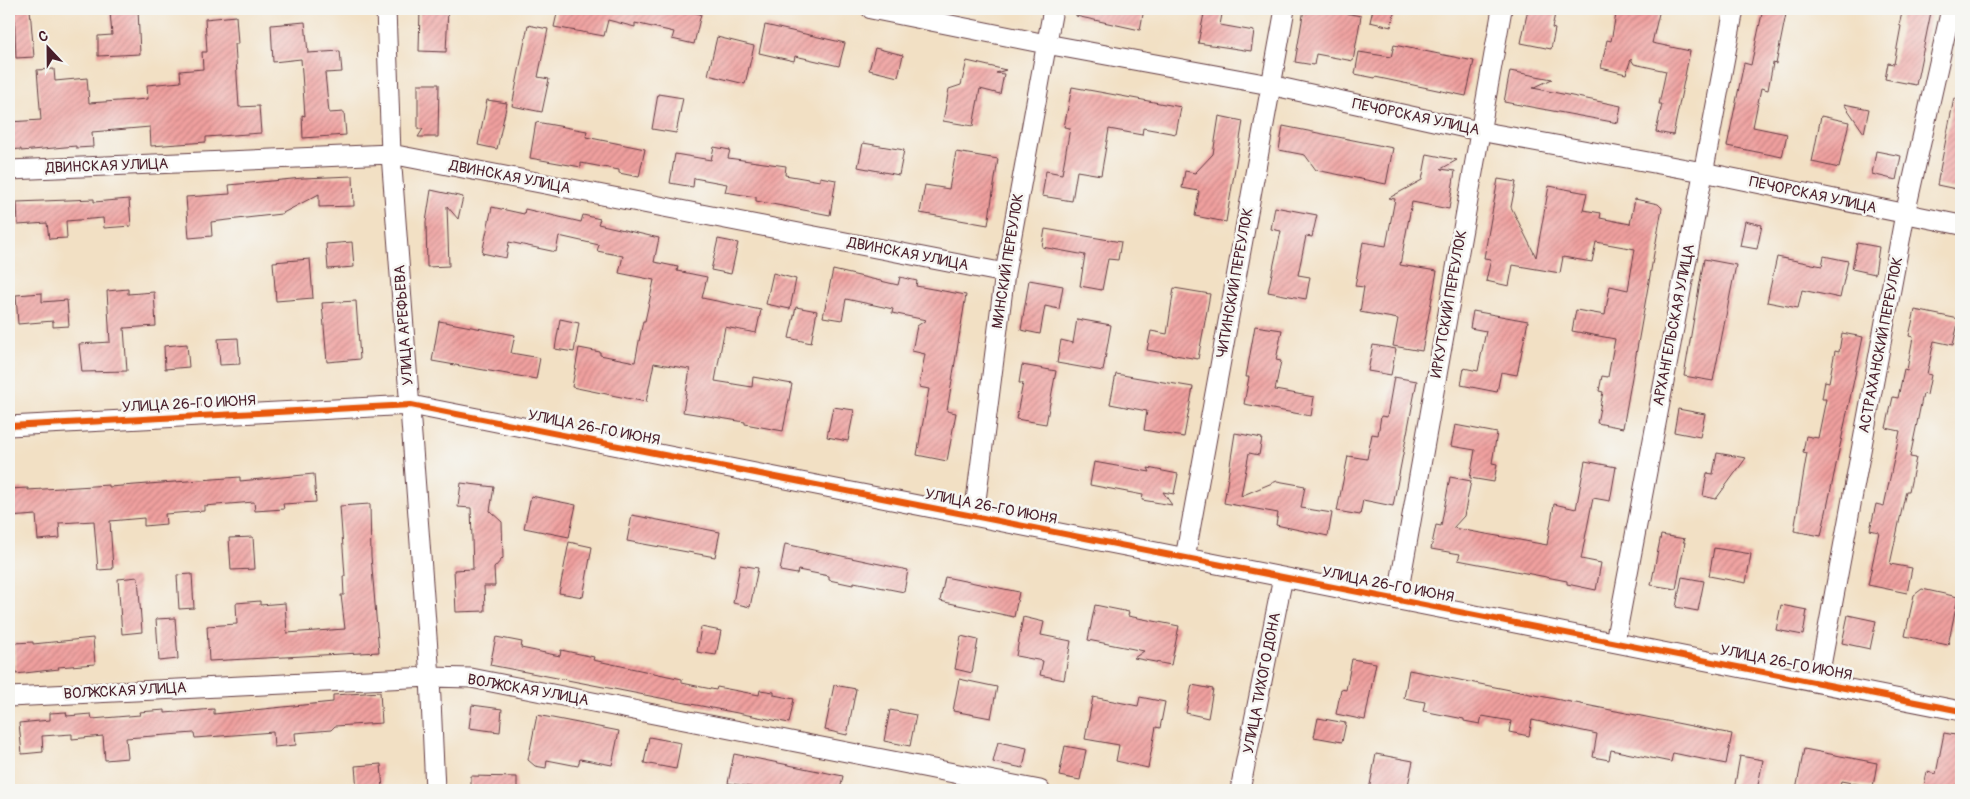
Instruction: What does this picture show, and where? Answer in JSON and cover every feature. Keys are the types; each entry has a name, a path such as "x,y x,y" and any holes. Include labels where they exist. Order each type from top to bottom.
{"street":[{"name":"УЛИЦА АРЕФЬЕВА","path":"386,9 391,154 430,677 435,790"},
{"name":"ПЕЧОРСКАЯ УЛИЦА","path":"871,9 1046,44 1270,85 1479,130 1703,172 1961,225"},
{"name":"МИНСКИЙ ПЕРЕУЛОК","path":"974,516 1004,273 1053,9"},
{"name":"ЧИТИНСКИЙ ПЕРЕУЛОК","path":"1185,558 1285,9"},
{"name":"ИРКУТСКИЙ ПЕРЕУЛОК","path":"1397,600 1502,9"},
{"name":"АРХАНГЕЛЬСКАЯ УЛИЦА","path":"1615,642 1734,9"},
{"name":"АСТРАХАНСКИЙ ПЕРЕУЛОК","path":"1818,682 1905,214 1951,9"},
{"name":"ДВИНСКАЯ УЛИЦА","path":"9,170 391,154 1004,273"},
{"name":"УЛИЦА 26-ГО ИЮНЯ","path":"9,426 411,405 1961,710"},
{"name":"УЛИЦА ТИХОГО ДОНА","path":"1240,790 1283,577"},
{"name":"ВОЛЖСКАЯ УЛИЦА","path":"9,696 430,677 471,678 1040,790"}],"building":[{"path":"14,9 30,9 34,57 16,58"},
{"path":"138,9 140,54 98,56 98,36 112,35 110,12"},
{"path":"420,9 448,9 446,52 419,51"},
{"path":"558,9 676,9 701,14 694,44 672,39 674,32 635,23 635,27 608,20 604,36 554,27"},
{"path":"1076,9 1144,9 1140,30 1076,16"},
{"path":"1205,9 1223,9 1220,25 1254,31 1251,51 1198,43"},
{"path":"1304,9 1323,9 1361,16 1353,61 1316,54 1314,65 1295,62"},
{"path":"1373,9 1395,9 1391,27 1370,22"},
{"path":"1528,9 1556,9 1552,28 1555,29 1551,49 1521,43"},
{"path":"1617,9 1660,9 1652,43 1690,51 1673,135 1656,132 1662,104 1659,104 1666,71 1634,64 1631,59 1626,74 1601,68 1607,40 1611,41"},
{"path":"1763,9 1787,9 1776,64 1773,63 1768,90 1761,88 1753,127 1787,134 1782,157 1727,146 1744,63 1751,65"},
{"path":"1903,9 1931,12 1916,85 1885,79 1888,63 1894,64"},
{"path":"236,16 238,44 235,44 239,107 259,106 261,133 206,137 206,142 151,146 150,127 92,132 93,147 76,148 76,146 21,151 21,149 9,150 9,122 41,120 37,70 54,69 55,81 87,78 89,103 148,99 147,85 181,82 180,71 203,69 202,52 207,52 205,19"},
{"path":"305,22 308,53 340,51 342,72 325,73 329,113 344,112 346,135 303,138 302,115 305,116 301,59 273,62 271,25"},
{"path":"528,25 548,29 538,77 549,79 542,112 512,106"},
{"path":"765,25 845,43 839,66 795,56 794,61 759,53"},
{"path":"717,37 754,46 745,84 708,75"},
{"path":"1394,45 1474,61 1466,96 1355,74 1359,52 1391,57"},
{"path":"875,48 903,55 898,77 869,70"},
{"path":"967,61 1006,70 996,73 1004,74 1000,94 980,89 973,126 943,121 949,89 961,85"},
{"path":"1510,71 1552,79 1533,88 1621,106 1618,123 1504,102"},
{"path":"418,84 439,84 438,137 418,137 423,129 418,129"},
{"path":"1072,87 1181,107 1176,134 1143,128 1142,135 1109,129 1101,175 1077,171 1072,201 1042,196 1046,171 1062,174 1070,128 1064,127"},
{"path":"658,94 683,98 676,133 652,129"},
{"path":"1954,98 1961,99 1961,190 1937,185"},
{"path":"487,100 507,103 497,149 478,145"},
{"path":"1844,104 1869,109 1864,133"},
{"path":"1219,116 1243,121 1226,222 1195,216 1199,191 1182,188 1185,171 1195,173 1213,154"},
{"path":"1821,116 1849,122 1839,168 1812,162"},
{"path":"536,122 587,131 586,137 645,149 639,177 619,173 619,170 581,163 581,167 530,158"},
{"path":"1283,126 1393,148 1386,184 1316,170 1305,155 1279,150"},
{"path":"863,143 904,150 899,175 858,167"},
{"path":"714,147 730,150 728,158 786,166 785,175 820,181 820,177 836,180 830,215 756,201 756,197 725,192 727,184 694,178 693,187 670,183 675,154 711,160"},
{"path":"1876,151 1901,156 1896,180 1872,174"},
{"path":"956,152 998,159 988,225 920,213 925,185 949,189"},
{"path":"1427,154 1457,160 1441,169 1455,171 1449,209 1412,202 1400,265 1437,271 1422,351 1393,346 1398,319 1360,312 1364,287 1355,286 1363,242 1386,246 1395,199 1389,198 1422,180"},
{"path":"353,176 354,206 319,207 319,194 281,214 211,222 212,236 189,238 186,197 230,194 229,185 303,178"},
{"path":"1498,179 1516,182 1511,207 1536,257 1549,186 1587,193 1583,210 1601,213 1600,218 1630,224 1635,199 1658,204 1662,208 1623,428 1597,423 1603,392 1599,391 1602,376 1608,377 1615,339 1572,331 1576,310 1605,315 1610,286 1628,290 1635,249 1596,242 1592,262 1563,257 1560,273 1513,265 1509,286 1486,281 1491,259 1484,258"},
{"path":"431,190 463,197 458,219 447,206 449,266 427,267 426,222"},
{"path":"94,199 94,202 129,199 131,226 104,228 103,218 66,221 67,238 49,239 47,223 18,225 17,202"},
{"path":"492,207 524,214 525,209 581,222 583,215 600,219 598,224 659,238 654,262 678,267 677,271 707,277 702,298 761,310 756,333 725,327 715,381 752,387 753,377 792,384 783,431 745,424 745,422 683,412 690,369 654,363 646,402 572,387 579,348 600,352 600,355 635,362 654,280 619,273 623,256 597,251 599,245 559,236 556,252 509,242 506,258 482,253"},
{"path":"1275,207 1317,215 1312,237 1306,236 1298,275 1310,277 1306,299 1268,292 1281,231 1271,229"},
{"path":"1745,221 1762,225 1757,249 1740,246"},
{"path":"1045,229 1121,242 1118,260 1108,259 1102,290 1080,286 1085,255 1042,247"},
{"path":"718,239 738,243 731,274 711,270"},
{"path":"352,242 354,267 328,269 326,244"},
{"path":"1857,243 1879,247 1875,274 1852,269"},
{"path":"1824,256 1848,261 1840,298 1802,290 1798,308 1767,302 1777,257 1822,266"},
{"path":"310,259 313,298 276,301 273,262"},
{"path":"1704,259 1736,265 1713,381 1684,376"},
{"path":"833,270 898,285 900,277 917,281 916,286 966,295 947,411 956,413 947,461 917,455 929,389 919,387 925,354 912,351 917,326 926,320 892,313 893,309 846,299 842,320 823,317"},
{"path":"773,273 796,279 790,309 766,304"},
{"path":"1029,280 1063,286 1059,309 1045,306 1040,334 1021,330"},
{"path":"1174,288 1210,294 1198,359 1147,350 1151,331 1167,334"},
{"path":"128,289 128,294 154,292 156,326 124,328 127,371 82,372 79,344 110,342 107,291"},
{"path":"42,293 42,302 67,300 69,326 53,327 53,321 18,324 16,295"},
{"path":"356,301 360,359 327,362 322,303"},
{"path":"796,307 817,311 811,343 789,338"},
{"path":"1915,310 1959,319 1953,345 1934,341 1927,374 1931,375 1927,395 1923,394 1910,457 1916,458 1909,491 1906,491 1890,564 1912,568 1907,593 1868,585 1879,532 1870,530 1876,504 1884,506 1900,431 1886,428 1893,397 1898,398 1904,369 1907,370 1913,337 1909,336"},
{"path":"1473,311 1528,321 1517,375 1501,372 1497,392 1461,385 1464,368 1478,371 1486,331 1470,328"},
{"path":"560,319 579,323 574,352 555,349"},
{"path":"1077,319 1111,325 1103,371 1057,363 1061,340 1073,343"},
{"path":"439,321 515,335 511,353 540,358 536,379 432,361"},
{"path":"1255,326 1282,330 1276,360 1281,361 1275,390 1314,397 1311,416 1244,404 1249,377 1246,377"},
{"path":"1842,333 1863,337 1821,536 1794,531 1807,453 1803,452 1806,436 1818,438 1826,399 1822,399 1825,381 1829,382 1835,351 1839,352"},
{"path":"238,338 240,364 220,365 218,339"},
{"path":"187,344 189,367 165,369 164,346"},
{"path":"1373,345 1396,349 1391,375 1368,371"},
{"path":"1022,365 1056,371 1046,424 1016,419 1023,383 1019,383"},
{"path":"1116,374 1193,387 1184,437 1144,430 1147,411 1110,404"},
{"path":"1394,377 1417,381 1393,506 1363,500 1360,515 1337,511 1348,456 1367,459 1372,434 1378,435 1381,416 1387,417"},
{"path":"833,407 854,410 848,441 827,437"},
{"path":"1678,409 1705,414 1700,437 1674,432"},
{"path":"1455,425 1497,433 1492,463 1497,464 1494,482 1470,478 1475,450 1451,446"},
{"path":"1235,433 1262,438 1259,455 1249,453 1241,496 1277,481 1305,486 1301,508 1332,513 1328,536 1276,525 1278,513 1224,503"},
{"path":"1717,453 1746,458 1716,499 1703,496 1707,473 1713,474"},
{"path":"1585,461 1616,467 1610,501 1593,498 1581,559 1601,563 1596,590 1567,584 1567,581 1458,560 1460,554 1431,549 1436,525 1441,526 1450,477 1471,481 1464,516 1453,528 1547,545 1554,504 1576,509"},
{"path":"1094,462 1150,472 1148,468 1178,474 1174,494 1163,492 1172,505 1142,500 1143,495 1090,485"},
{"path":"314,474 316,502 283,504 284,509 255,511 254,502 204,506 204,511 165,514 166,524 144,526 144,518 110,521 113,569 98,570 94,521 59,523 60,538 38,540 36,515 9,517 9,489 28,488 28,490 109,485 109,487 240,477 240,481"},
{"path":"461,483 494,487 490,511 502,522 503,558 494,568 495,586 484,586 485,611 456,612 454,570 473,569 471,508 458,507"},
{"path":"531,496 576,505 569,537 524,528"},
{"path":"370,504 371,556 379,652 209,661 207,626 237,624 236,603 260,601 260,605 285,603 287,633 345,629 341,595 344,595 343,576 345,576 340,506"},
{"path":"632,515 720,532 715,557 627,541"},
{"path":"1661,535 1685,539 1676,589 1651,585"},
{"path":"253,537 255,569 231,570 229,538"},
{"path":"569,542 592,547 583,597 559,593"},
{"path":"785,544 908,570 904,592 854,582 853,585 829,580 829,576 798,570 797,574 780,571"},
{"path":"1714,548 1751,554 1746,583 1709,576"},
{"path":"740,565 758,568 750,607 733,603"},
{"path":"192,574 194,608 179,609 177,575"},
{"path":"138,577 142,632 122,634 118,579"},
{"path":"945,577 1019,592 1014,617 940,601"},
{"path":"1682,577 1704,581 1698,611 1676,607"},
{"path":"1922,589 1958,597 1948,645 1905,636 1914,595"},
{"path":"1095,605 1129,612 1128,616 1179,626 1171,665 1134,658 1144,651 1088,640"},
{"path":"1781,605 1807,610 1803,635 1776,630"},
{"path":"1848,615 1876,621 1870,649 1842,643"},
{"path":"1023,617 1044,622 1041,635 1071,641 1064,680 1040,675 1043,661 1016,656"},
{"path":"175,618 178,659 159,661 156,619"},
{"path":"701,627 721,631 716,655 697,652"},
{"path":"961,636 978,640 972,673 955,669"},
{"path":"496,637 522,642 521,648 560,656 561,650 594,657 593,660 682,679 682,683 716,690 717,687 759,695 760,690 774,692 774,695 794,699 789,723 490,665"},
{"path":"93,638 95,664 58,667 59,669 16,674 14,643 33,642 33,644"},
{"path":"1352,659 1376,663 1365,720 1336,714 1341,689 1346,690"},
{"path":"1409,670 1732,734 1726,764 1673,753 1671,762 1611,750 1609,760 1593,757 1597,734 1532,720 1529,736 1509,732 1511,721 1482,716 1480,724 1423,711 1425,702 1404,698"},
{"path":"959,679 997,687 991,718 953,711"},
{"path":"834,685 856,689 847,735 825,730"},
{"path":"1192,685 1213,689 1208,718 1186,713"},
{"path":"380,692 382,723 335,726 331,730 295,733 296,745 274,747 273,732 195,738 194,733 126,738 128,758 105,760 103,736 72,739 72,734 42,736 43,752 22,754 19,723 50,720 50,713 66,712 67,716 91,714 92,719 140,715 139,712 165,710 165,713 214,709 214,714 333,702 333,695"},
{"path":"1093,697 1138,706 1140,697 1165,702 1160,728 1156,727 1148,768 1116,761 1119,745 1085,739"},
{"path":"472,705 502,709 500,732 469,728"},
{"path":"890,710 916,715 910,746 884,741"},
{"path":"537,715 619,731 612,765 580,759 578,766 547,760 546,768 535,766 528,760"},
{"path":"1318,718 1346,723 1342,742 1314,737"},
{"path":"1944,733 1961,736 1961,790 1923,790 1927,772 1936,774"},
{"path":"649,737 681,743 676,769 644,763"},
{"path":"998,742 1027,748 1023,768 993,762"},
{"path":"1065,746 1086,750 1080,780 1059,776"},
{"path":"1804,749 1877,763 1873,787 1841,781 1839,790 1796,790"},
{"path":"734,754 843,776 840,790 766,790 728,783"},
{"path":"1376,754 1413,761 1407,790 1369,790"},
{"path":"1740,756 1763,760 1757,790 1734,790"},
{"path":"381,764 383,790 357,790 355,766"},
{"path":"471,776 517,777 517,790 471,790"}],"cycle path":[{"path":"9,426 411,405 1961,711"}]}
